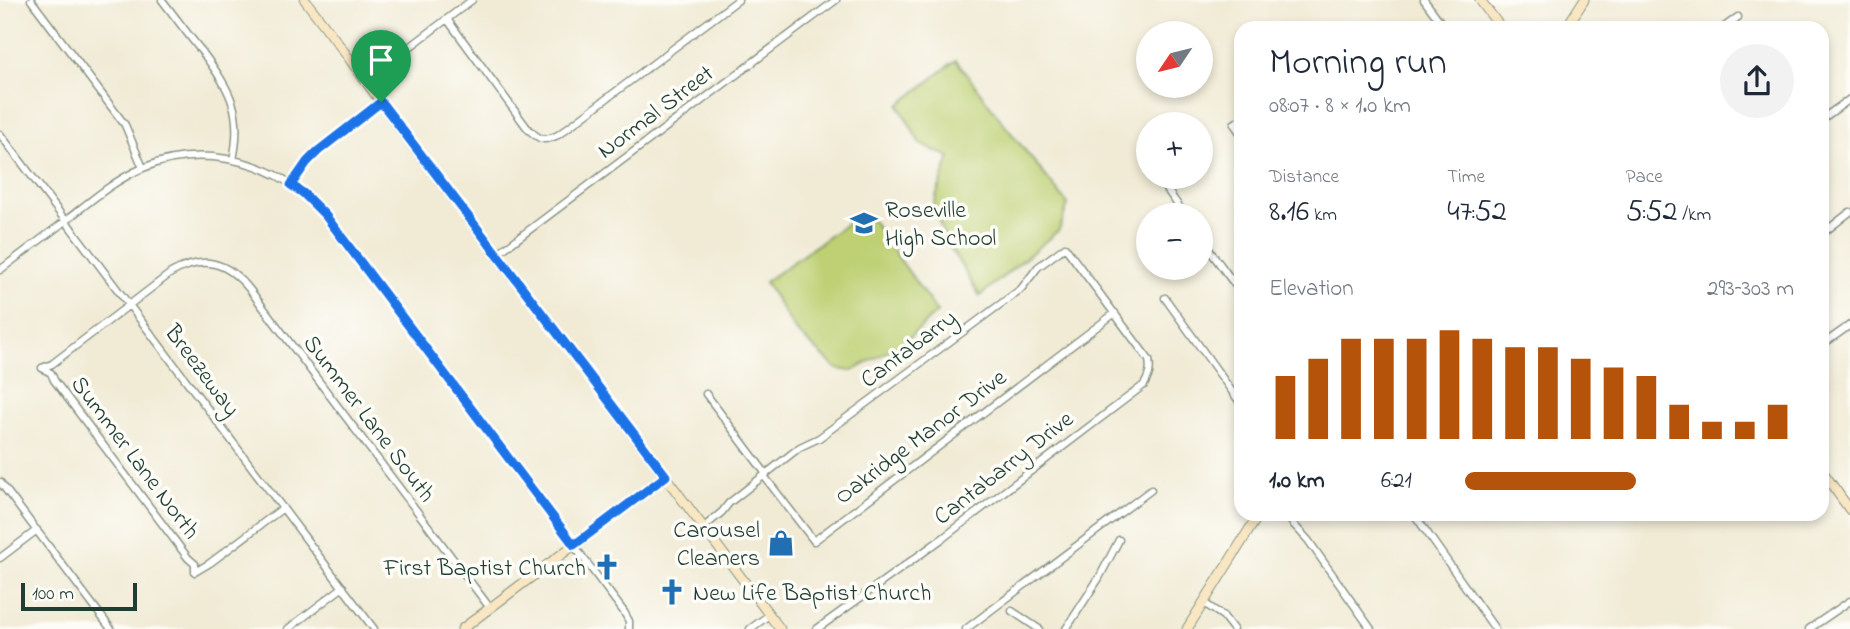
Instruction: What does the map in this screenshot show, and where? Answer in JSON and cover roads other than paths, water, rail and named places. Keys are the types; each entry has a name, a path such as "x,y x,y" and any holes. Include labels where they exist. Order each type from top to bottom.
{"main road":[{"path":"305,0 780,629"},
{"path":"1480,0 1496,21"},
{"path":"1570,21 1584,0"},
{"path":"461,629 666,476"},
{"path":"1829,481 1850,510"},
{"path":"1187,629 1255,521"}],"street":[{"path":"31,0 125,125 144,168"},
{"path":"162,0 222,79 232,99 237,126 233,160"},
{"path":"365,81 472,0"},
{"path":"447,19 528,129 537,138 547,140 558,135 738,0"},
{"name":"Normal Street","path":"497,254 836,0"},
{"path":"1424,0 1440,21"},
{"path":"1733,21 1738,17"},
{"path":"1829,114 1850,99"},
{"path":"291,185 318,151 381,102"},
{"name":"Breezeway","path":"1,137 374,629"},
{"path":"0,270 119,181 160,162 202,157 233,160 267,171 303,193 325,215 627,617 629,629"},
{"path":"1829,228 1850,212"},
{"name":"Cantabarry","path":"704,527 729,503 800,447 819,438 1021,289 1038,267 1065,247 1115,313"},
{"path":"1213,255 1234,283"},
{"name":"Summer Lane South","path":"129,304 183,266 196,262 211,263 233,272 250,290 490,608"},
{"path":"1165,299 1234,394"},
{"name":"Summer Lane North","path":"129,304 52,364 42,368 51,373 195,564 195,572 283,508"},
{"name":"Oakridge Manor Drive","path":"765,475 814,541 1115,313"},
{"name":"Cantabarry Drive","path":"817,629 943,538 1144,385 1149,376 1149,360 1115,313"},
{"path":"1829,340 1850,325"},
{"path":"705,394 765,475"},
{"path":"0,482 111,629"},
{"path":"966,629 1151,490"},
{"path":"1289,521 1308,540 1371,629"},
{"path":"1419,521 1495,629"},
{"path":"0,558 37,530"},
{"path":"1066,629 1119,540"},
{"path":"288,629 343,587"},
{"path":"1809,629 1850,601"},
{"path":"1204,603 1223,616 1233,629"},
{"path":"1012,611 1039,629"},
{"path":"750,629 769,615"}],"place":[{"name":"Roseville High School","path":"864,223"},
{"name":"Carousel Cleaners","path":"781,543"},
{"name":"First Baptist Church","path":"607,567"},
{"name":"New Life Baptist Church","path":"672,592"}]}
